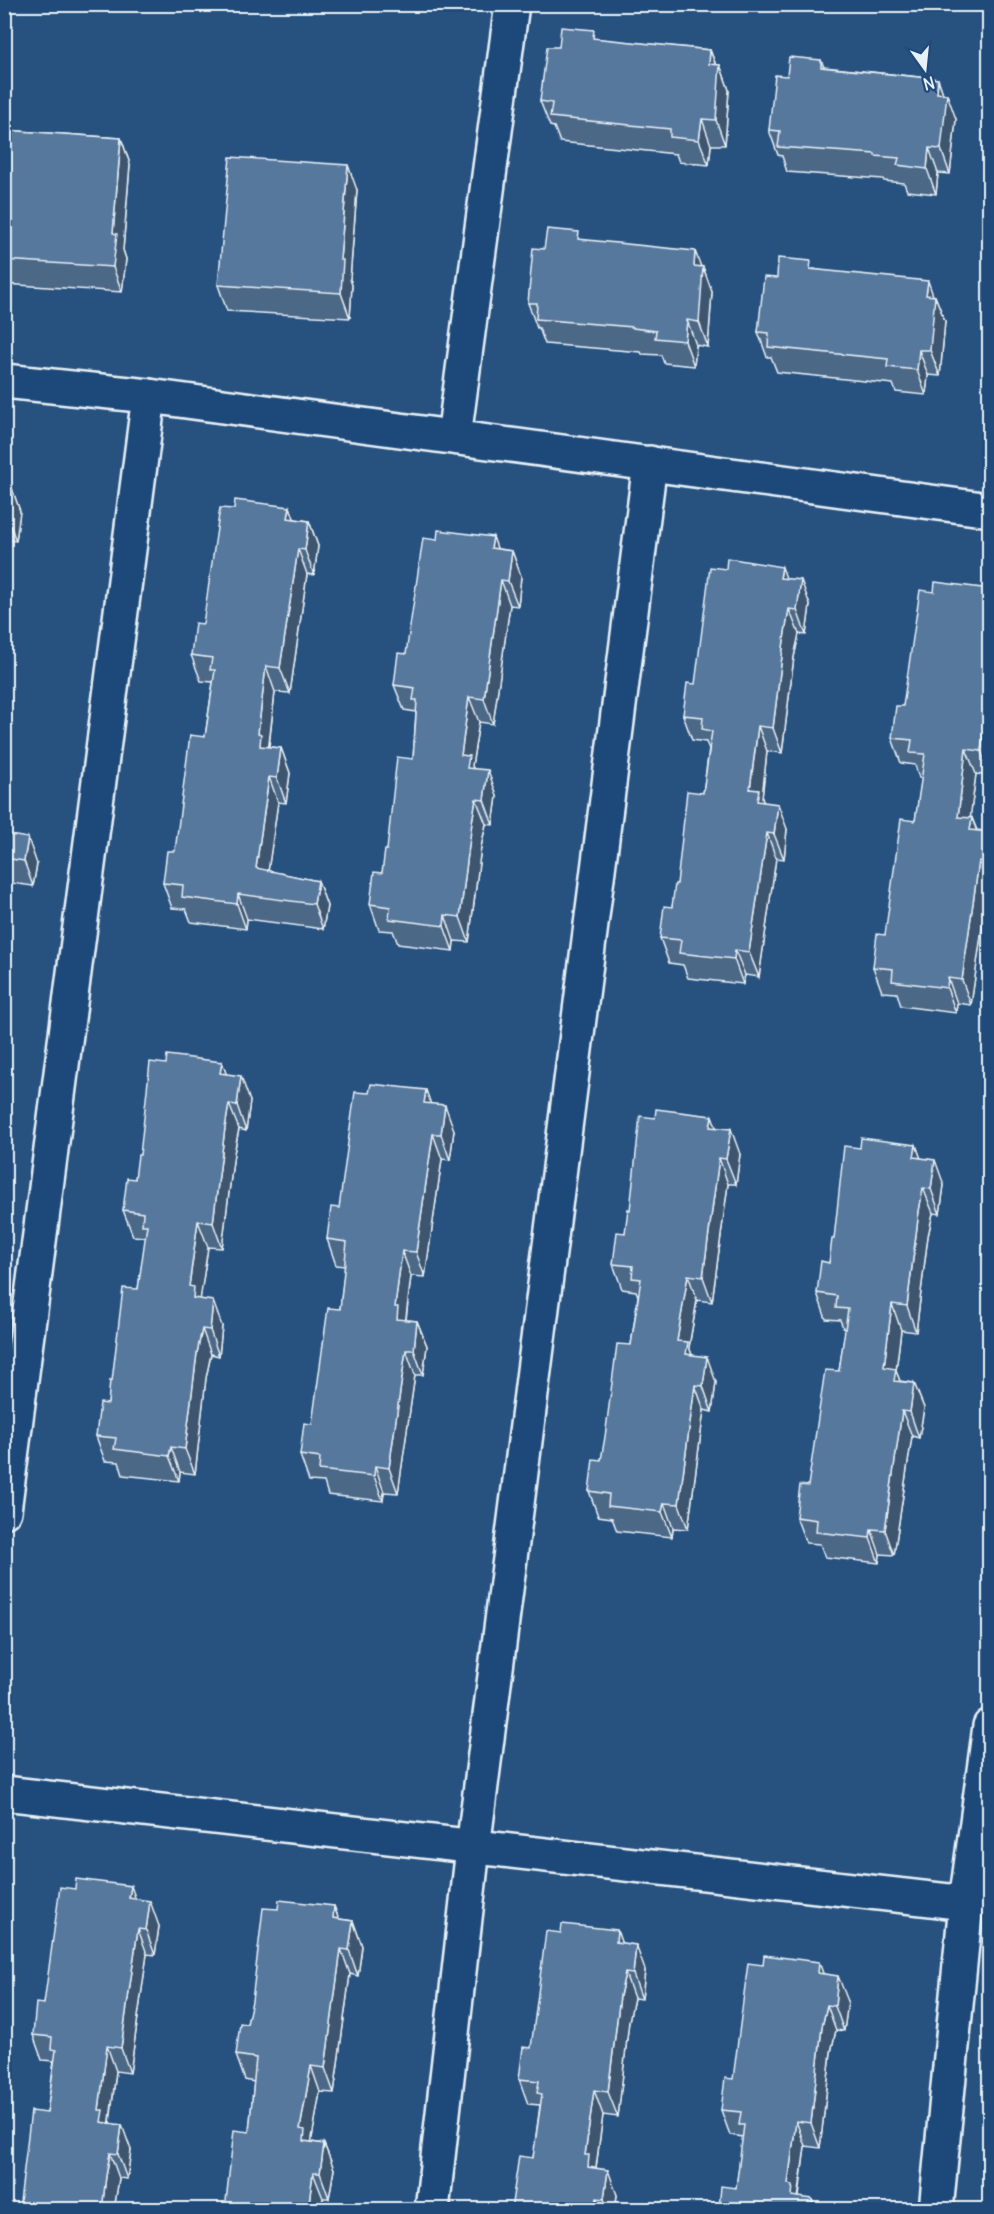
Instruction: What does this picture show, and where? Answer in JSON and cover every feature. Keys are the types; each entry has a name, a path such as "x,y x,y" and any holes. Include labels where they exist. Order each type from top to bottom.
{"street":[{"path":"454,437 512,4"},
{"path":"4,381 149,396 990,510"},
{"path":"4,1511 149,396"},
{"path":"432,2210 473,1848 650,464"},
{"path":"936,2210 966,1904 990,1726"},
{"path":"4,1793 966,1904"}],"building":[{"path":"561,27 594,30 593,38 710,50 709,64 720,65 716,120 702,119 699,140 670,137 670,129 550,117 552,103 540,101 547,47 559,47"},
{"path":"789,57 821,60 821,67 938,79 937,93 947,94 941,149 929,148 927,169 897,165 899,158 875,156 875,154 778,147 780,131 769,130 775,75 787,76"},
{"path":"4,130 121,138 113,233 117,234 113,267 4,260"},
{"path":"230,157 348,165 340,260 343,260 341,293 218,285"},
{"path":"547,229 579,232 578,239 695,251 694,266 703,267 699,322 687,320 685,341 655,338 656,331 633,327 536,319 537,303 528,303 533,248 544,249"},
{"path":"778,258 811,261 810,269 928,281 926,295 935,296 930,350 919,350 917,370 887,367 888,359 768,347 769,333 758,332 764,277 777,278"},
{"path":"4,485 11,486 7,516 4,515"},
{"path":"235,500 290,507 288,518 309,521 305,550 298,549 280,668 266,666 258,733 261,734 260,746 281,748 277,778 269,777 256,868 318,881 314,904 238,894 237,904 182,897 183,885 163,883 167,851 175,851 190,735 205,737 215,670 210,670 212,658 191,655 195,623 203,624 220,508 234,509"},
{"path":"438,530 493,537 491,548 512,551 508,581 501,580 484,699 469,697 461,755 469,756 467,768 488,770 484,800 476,799 460,917 445,915 444,926 389,919 390,907 370,904 374,872 382,873 385,850 387,850 397,757 413,759 417,700 413,700 415,688 394,685 398,653 406,654 423,538 437,540"},
{"path":"727,558 782,567 780,578 801,580 797,610 789,609 773,728 758,726 750,789 759,790 757,801 778,804 774,834 767,833 749,952 735,950 734,959 679,953 681,940 660,938 664,906 672,907 675,884 677,884 687,791 703,793 712,731 702,729 703,717 683,715 687,683 695,684 710,567 726,569"},
{"path":"935,582 990,589 990,689 981,751 966,749 958,817 972,818 970,830 990,832 990,844 987,862 979,861 962,980 948,978 947,988 892,981 893,969 873,967 877,934 885,935 901,819 915,821 925,754 910,753 912,740 892,738 896,706 903,706 920,590 934,592"},
{"path":"4,834 28,838 24,861 4,858"},
{"path":"167,1055 222,1062 220,1073 241,1076 237,1105 229,1104 213,1223 198,1221 189,1286 194,1287 193,1298 213,1301 210,1330 202,1329 185,1449 171,1447 169,1456 114,1449 116,1438 96,1436 100,1403 108,1404 123,1288 138,1289 147,1225 142,1225 143,1213 123,1210 127,1178 135,1179 138,1155 140,1155 150,1062 166,1064"},
{"path":"371,1084 426,1090 424,1103 445,1105 441,1134 433,1134 416,1252 402,1251 395,1307 398,1307 397,1319 417,1321 414,1350 406,1350 389,1468 375,1466 374,1476 319,1470 320,1458 300,1455 304,1423 312,1424 328,1308 340,1309 347,1242 327,1239 331,1207 339,1208 355,1092 369,1093"},
{"path":"656,1109 712,1116 710,1127 731,1129 726,1159 719,1158 703,1277 688,1275 677,1341 688,1342 686,1354 707,1357 703,1386 695,1385 679,1504 664,1503 662,1512 608,1506 609,1494 589,1491 593,1459 601,1460 617,1344 631,1345 641,1279 632,1278 633,1266 613,1264 617,1232 625,1233 628,1209 630,1210 640,1116 655,1118"},
{"path":"861,1138 916,1145 914,1157 935,1160 931,1189 923,1188 907,1306 892,1304 884,1367 896,1369 894,1381 914,1383 910,1412 902,1411 885,1530 871,1529 870,1538 816,1532 817,1520 796,1517 800,1485 808,1486 825,1370 839,1371 848,1309 836,1308 837,1296 817,1293 821,1261 829,1263 832,1239 834,1239 844,1146 860,1148"},
{"path":"76,1879 131,1886 129,1898 150,1901 146,1930 138,1929 121,2048 107,2046 99,2110 103,2110 101,2122 122,2125 118,2154 110,2153 102,2210 19,2210 31,2111 47,2113 56,2050 51,2049 52,2037 33,2035 36,2003 44,2004 60,1887 75,1889"},
{"path":"279,1900 334,1906 333,1918 353,1921 349,1950 341,1949 325,2068 311,2066 300,2129 305,2130 304,2141 324,2144 320,2173 313,2173 308,2210 225,2210 234,2130 249,2132 256,2058 236,2055 240,2023 247,2024 252,2001 263,1908 278,1909"},
{"path":"562,1924 617,1930 616,1942 636,1945 633,1974 625,1973 620,1996 608,2092 594,2090 585,2155 589,2155 588,2167 608,2170 604,2199 597,2198 595,2210 511,2210 519,2156 533,2158 542,2094 537,2093 539,2081 519,2079 523,2047 531,2048 546,1931 561,1933"},
{"path":"764,1955 819,1962 818,1973 838,1976 835,2006 827,2005 822,2027 811,2123 796,2121 788,2184 793,2185 792,2196 812,2199 811,2210 719,2210 721,2186 736,2188 744,2125 739,2125 741,2112 721,2110 725,2078 733,2079 748,1963 763,1965"}]}
